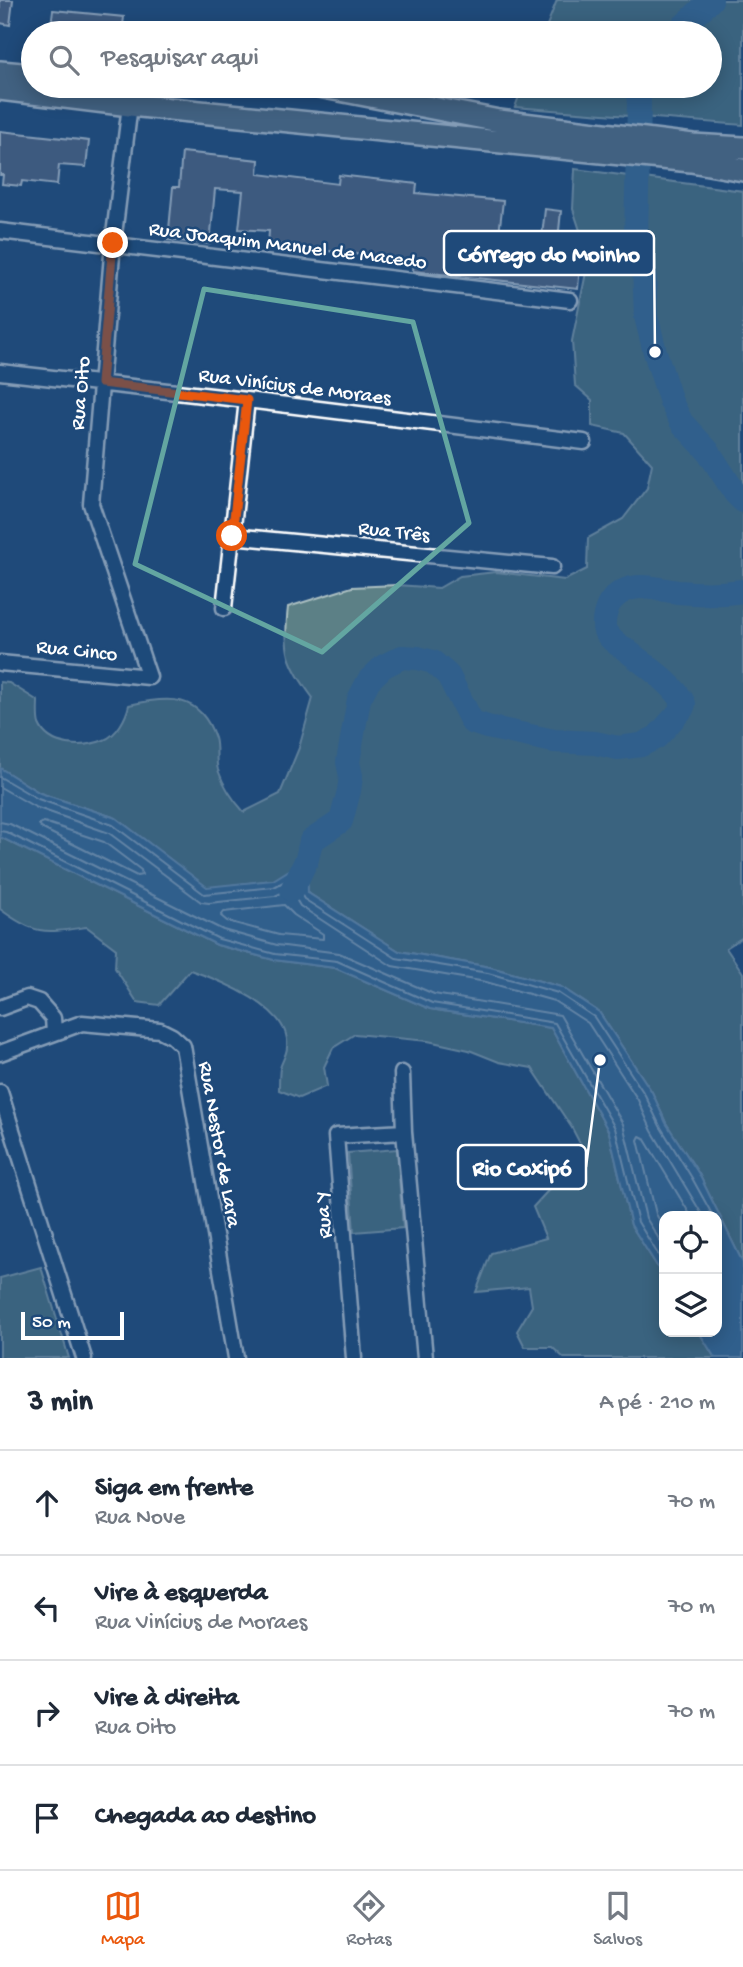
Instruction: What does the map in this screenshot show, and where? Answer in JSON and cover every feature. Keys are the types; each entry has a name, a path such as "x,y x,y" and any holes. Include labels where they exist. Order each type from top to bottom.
{"main road":[{"path":"0,72 21,74"},
{"path":"0,89 21,92"},
{"path":"73,98 130,105 570,139 692,153 743,170"},
{"path":"381,98 499,121 570,139"},
{"path":"692,153 743,148"}],"street":[{"name":"Rua Oito","path":"130,105 113,243 91,504 149,677"},
{"name":"Rua Joaquim Manuel de Macedo","path":"0,231 570,300"},
{"name":"Rua Vinícius de Moraes","path":"0,372 584,442"},
{"path":"224,608 247,400"},
{"name":"Rua Três","path":"232,536 552,567"},
{"name":"Rua Cinco","path":"0,663 149,677"},
{"path":"0,1008 27,998 39,1002 53,1017 54,1033"},
{"name":"Rua Nestor de Lara","path":"0,1053 82,1023 160,1030 183,1046 236,1358"},
{"path":"402,1073 404,1132 425,1358"},
{"path":"0,1092 84,1358"},
{"name":"Rua Y","path":"354,1358 336,1136 404,1132"}],"highlighted area":[{"path":"204,289 413,322 469,523 322,652 135,564"}],"green space":[{"path":"557,0 743,0 743,125 515,107 518,98 722,98 722,21 549,21"},
{"path":"575,169 743,191 743,937 726,948 743,973 743,1263 722,1221 722,1211 717,1211 699,1174 666,1123 652,1092 599,1012 561,987 490,967 399,951 308,893 273,880 207,888 116,818 40,793 0,768 0,682 9,683 38,701 38,722 51,738 77,745 96,743 109,738 120,726 129,705 157,700 181,701 191,705 209,723 216,742 220,776 244,812 280,794 299,748 313,698 297,675 289,656 286,635 288,607 352,587 397,585 439,588 460,576 496,572 565,580 587,569 588,538 623,519 647,488 652,464 624,433 592,426 592,400 575,385 572,341 589,258 573,209"},
{"path":"0,837 217,945 274,960 335,968 430,1009 551,1028 609,1132 631,1225 659,1269 659,1337 702,1337 715,1358 564,1358 552,1347 525,1347 517,1331 532,1306 529,1287 476,1292 491,1253 546,1238 533,1207 555,1183 587,1179 585,1153 572,1128 532,1068 499,1062 469,1050 428,1041 355,1034 333,1048 324,1067 327,1086 299,1098 279,1090 280,1068 287,1050 285,1033 278,1020 251,998 235,988 190,970 159,1005 137,1002 115,968 116,949 87,927 61,931 41,930 23,924 0,909"},
{"path":"397,1149 403,1228 354,1232 348,1153"},
{"path":"41,1267 69,1358 0,1358 0,1278"}],"water":[{"path":"0,768 40,793 116,818 207,887 273,880 307,859 308,893 399,951 490,967 561,987 599,1012 652,1092 666,1123 699,1174 717,1211 659,1211 659,1269 631,1225 609,1132 551,1028 430,1009 335,968 274,960 217,945 0,837"},
{"path":"722,1221 743,1263 743,1358 715,1358 702,1337 722,1337"}],"building":[{"path":"0,0 13,0 10,25 0,23"},
{"path":"53,10 124,17 124,21 52,21"},
{"path":"0,131 89,141 86,167 59,165 57,185 22,181 21,186 2,184"},
{"path":"182,152 259,160 258,174 338,184 339,175 417,184 416,193 503,201 497,250 540,254 545,209 561,211 557,250 568,251 567,263 580,265 578,289 413,271 414,261 268,244 269,231 239,229 243,191 215,189 210,244 168,240 173,187 179,187"}],"waterway":[{"path":"689,21 711,0"},
{"path":"638,98 636,236 644,265 646,316 655,352 671,402 682,423 708,451 743,501"},
{"path":"292,890 307,859 311,841 341,821 349,791 351,776 348,762 359,699 369,680 384,666 402,657 433,662 448,675 472,722 487,727 554,741 595,743 618,748 641,745 657,737 684,704 666,682 607,634 604,619 610,603 619,594 635,587 694,593 743,591"}],"place":[{"name":"Córrego do Moinho","path":"655,352"},
{"name":"Rio Coxipó","path":"600,1060"}],"route":[{"path":"113,243 101,383 247,400 232,536"}]}
